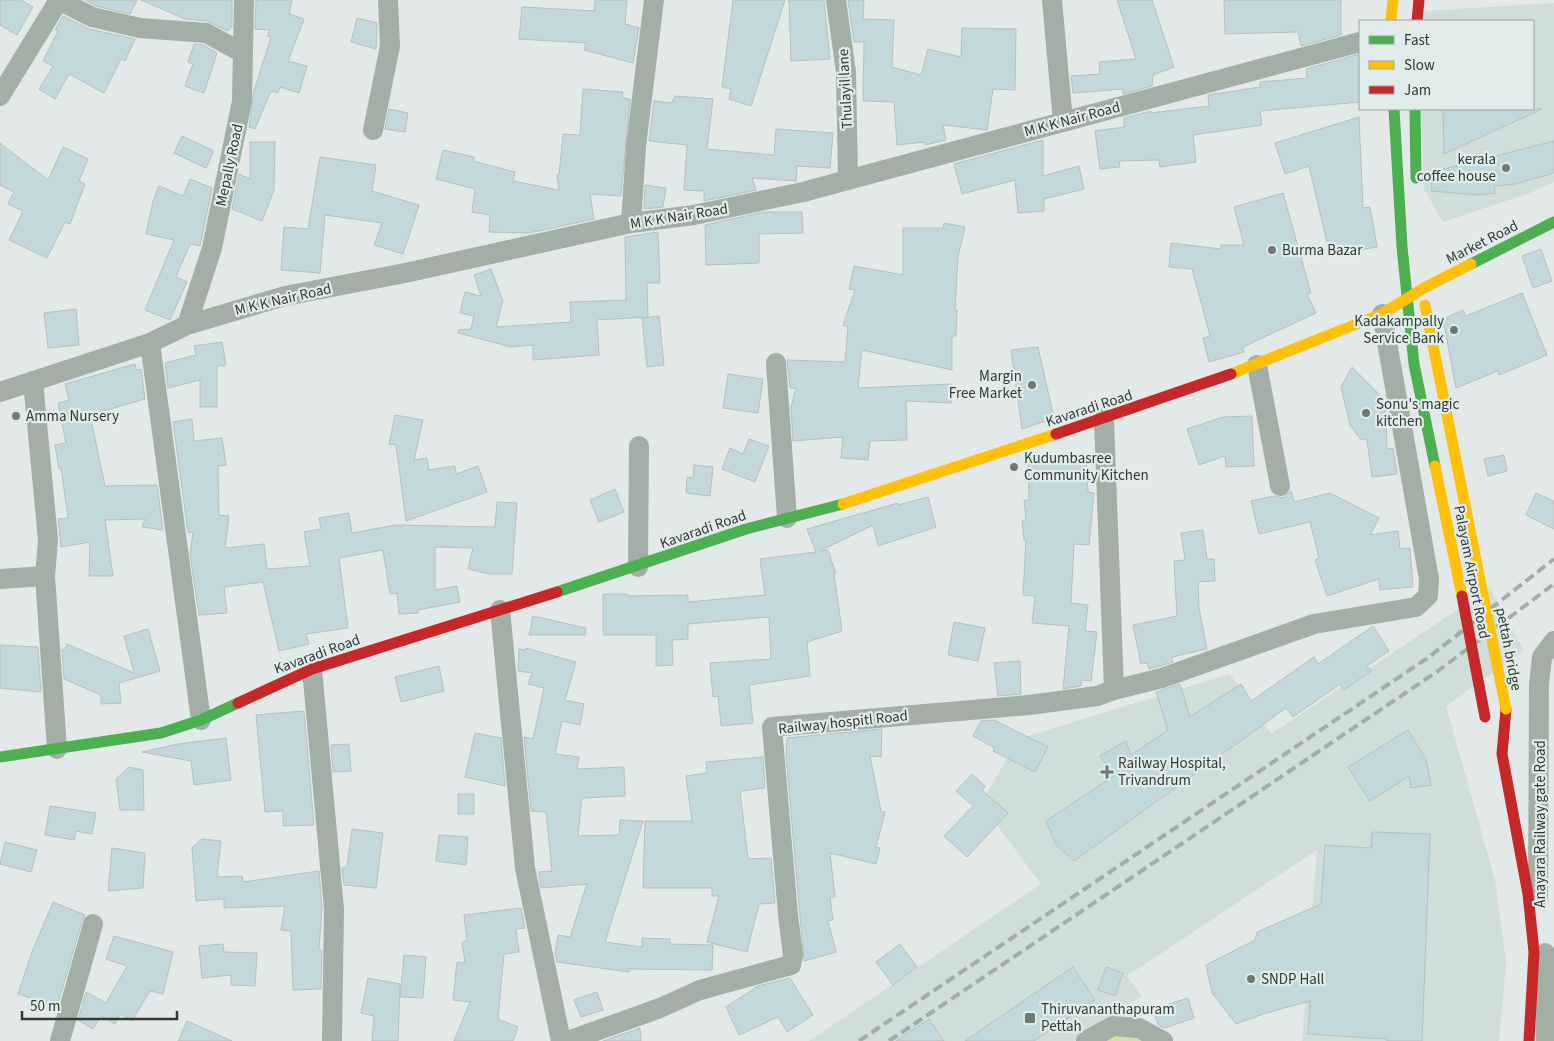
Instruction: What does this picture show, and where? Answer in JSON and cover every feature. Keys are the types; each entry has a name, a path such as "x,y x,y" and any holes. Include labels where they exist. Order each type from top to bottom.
{"main road":[{"path":"1391,20 1393,0"},
{"path":"1417,20 1418,0"},
{"name":"Palayam Airport Road","path":"1394,110 1407,299 1414,364 1462,596 1485,721"},
{"path":"1415,110 1414,154 1417,191"},
{"name":"Market Road","path":"1407,299 1424,288 1554,222"},
{"path":"1463,255 1471,253 1486,257 1471,276 1464,281"},
{"path":"1423,274 1424,288"},
{"name":"pettah bridge","path":"1424,288 1429,303 1428,328 1506,709 1502,754 1528,894 1534,952 1529,1041"},
{"name":"Kavaradi Road","path":"0,757 161,734 201,720 312,669 638,567 746,529 846,503 1104,419 1257,365 1382,314 1407,299"}],"street":[{"path":"0,96 59,0 92,17 140,28 206,34 243,53"},
{"name":"Mepally Road","path":"187,325 212,248 242,101 244,0"},
{"path":"373,130 390,46 388,0"},
{"path":"631,223 636,146 654,0"},
{"name":"Thulayil lane","path":"836,0 846,72 848,179"},
{"path":"1052,0 1063,122"},
{"name":"M K K Nair Road","path":"0,392 150,343 187,325 284,296 405,273 631,223 694,215 803,192 1359,42"},
{"path":"1104,419 1114,690 1162,678 1314,624 1416,607 1428,596 1429,579 1382,314"},
{"path":"150,343 201,720"},
{"path":"776,363 787,518"},
{"path":"1257,365 1280,486"},
{"path":"33,382 48,540 45,576 57,749"},
{"path":"638,567 639,446"},
{"path":"0,578 45,576"},
{"path":"500,610 525,868 561,1041"},
{"name":"Anayara Railway gate Road","path":"1546,1041 1550,958 1537,889 1539,684 1542,657 1554,641"},
{"path":"312,669 334,909 332,1041"},
{"name":"Railway hospitl Road","path":"568,1041 660,1008 700,990 791,965 793,954 772,727 1029,705 1097,696 1114,690"},
{"path":"0,757 0,762"},
{"path":"60,1041 93,924"},
{"path":"1086,1041 1113,1026 1139,1028 1163,1041"}],"shaded area":[{"path":"1554,3 1554,182 1530,193 1443,222 1424,189 1421,110 1534,110 1534,20 1423,20 1423,11"},
{"path":"1490,588 1524,651 1446,706 1495,880 1506,962 1499,1041 1302,1041 1317,850 1127,976 1142,996 1074,1041 809,1041 1041,884 981,804 1018,739 1230,674 1271,734"}],"green space":[{"path":"1116,1031 1152,1041 1101,1041"}],"building":[{"path":"0,0 21,0 33,7 17,35 0,25"},
{"path":"85,0 137,0 130,14 96,6"},
{"path":"141,0 232,0 232,27 228,31 207,21 185,19"},
{"path":"256,0 292,0 289,14 304,19 288,61 307,66 299,93 280,87 278,93 271,91 255,129 249,127 254,91 271,37 267,36 270,30 255,29"},
{"path":"595,0 627,0 625,24 639,28 633,63 584,50 586,43 519,39 522,7 594,11"},
{"path":"733,0 785,0 751,106 729,99 731,89 722,87"},
{"path":"789,0 824,0 830,59 791,61"},
{"path":"848,0 864,0 863,19 894,20 892,67 921,75 928,49 961,57 962,28 1016,29 1015,90 993,89 987,130 943,125 946,140 925,145 925,142 897,145 894,102 863,101 864,42 854,42"},
{"path":"1117,0 1152,0 1174,67 1153,75 1152,86 1123,94 1123,89 1073,93 1071,76 1100,74 1099,62 1136,59"},
{"path":"1224,0 1341,0 1341,35 1301,46 1298,32 1225,34"},
{"path":"63,16 89,29 135,39 125,61 121,59 104,93 69,74 55,99 39,89 53,66 43,61 58,31 55,30"},
{"path":"357,18 377,23 376,49 351,42"},
{"path":"194,44 203,45 217,53 204,93 185,86 193,64 188,62"},
{"path":"1359,54 1359,102 1260,111 1262,125 1193,135 1196,162 1160,167 1159,160 1119,161 1120,167 1100,169 1095,131 1124,127 1124,118 1151,111 1151,113 1209,106 1208,95 1260,87 1260,82 1307,78 1306,69"},
{"path":"583,89 623,92 622,98 630,99 621,196 590,194 594,219 529,233 489,232 490,215 472,212 475,189 436,179 443,150 474,157 473,161 515,172 513,181 559,190 557,175 559,175 563,134 580,135"},
{"path":"675,96 713,99 707,149 774,155 776,129 833,133 830,168 797,166 796,181 752,178 756,190 704,201 704,191 684,190 687,145 649,141 654,101 671,103"},
{"path":"389,109 408,113 405,132 385,129"},
{"path":"1542,109 1444,154 1443,110"},
{"path":"1359,117 1363,208 1370,207 1377,247 1330,255 1309,166 1285,174 1275,143"},
{"path":"182,136 214,151 206,168 174,153"},
{"path":"1043,140 1043,176 1079,166 1084,189 1044,199 1044,211 1018,213 1015,180 962,194 954,164"},
{"path":"1554,141 1554,173 1515,184 1494,186 1495,193 1478,195 1431,191 1433,172"},
{"path":"250,142 275,142 274,190 262,221 232,209 239,174 250,179"},
{"path":"0,143 48,180 63,147 88,159 79,181 85,184 70,224 65,222 47,258 9,240 23,211 8,204 14,192 0,185"},
{"path":"320,157 376,165 372,191 419,205 403,254 374,245 382,223 325,215 320,273 281,270 284,227 308,229"},
{"path":"190,179 212,188 200,246 190,244 176,277 187,282 170,320 145,310 174,240 146,234 153,201 159,186 183,196"},
{"path":"645,185 666,188 663,207 644,209"},
{"path":"1283,193 1311,293 1307,294 1316,313 1243,347 1244,352 1209,362 1203,338 1210,336 1192,269 1169,267 1171,243 1221,249 1221,245 1244,245 1234,207"},
{"path":"764,212 802,212 803,233 759,234 759,263 706,265 705,225"},
{"path":"944,223 965,227 958,256 955,310 957,310 956,336 952,336 952,370 862,350 858,388 952,384 951,403 906,401 907,440 870,441 868,460 841,458 843,437 793,441 791,407 796,388 790,388 787,360 845,362 848,327 843,325 855,290 849,289 854,266 903,275 903,228 943,228"},
{"path":"658,232 660,283 647,283 648,317 597,320 599,355 533,360 533,345 511,347 458,333 458,330 471,329 474,316 460,313 465,292 481,296 474,275 491,269 503,301 496,327 571,322 570,302 626,300 625,237"},
{"path":"1541,249 1552,281 1533,288 1522,256"},
{"path":"1522,293 1547,355 1499,375 1498,371 1456,388 1443,319 1463,310 1466,316"},
{"path":"76,309 79,345 48,348 44,313"},
{"path":"659,316 664,365 647,367 642,318"},
{"path":"222,342 226,365 217,366 217,407 200,407 200,380 168,388 165,363 196,355 194,346"},
{"name":"Margin Free Market","path":"1038,347 1054,418 1022,429 1011,350"},
{"path":"135,364 136,370 141,369 145,399 90,415 105,486 157,485 163,530 142,527 145,519 105,520 113,576 89,576 90,542 61,547 58,519 68,518 61,468 59,469 55,445 66,443 58,403 69,400 65,384"},
{"name":"Sonu's magic kitchen","path":"1352,367 1385,400 1387,449 1393,448 1397,474 1372,477 1367,440 1360,439 1350,425 1341,387"},
{"path":"728,374 763,379 758,413 723,408"},
{"path":"395,415 423,420 414,460 427,458 429,470 455,466 456,474 478,466 487,492 406,521 396,445 389,444"},
{"path":"1252,416 1254,466 1226,467 1225,456 1199,465 1187,429 1223,417"},
{"path":"192,419 194,441 222,438 226,465 218,466 219,515 229,516 225,548 264,544 267,569 310,566 304,532 321,529 319,518 349,513 352,533 396,525 495,527 497,502 517,503 512,574 489,574 468,569 473,548 435,547 435,590 457,586 460,602 418,610 418,613 399,614 397,593 390,594 383,550 339,558 348,628 306,634 309,644 279,651 263,582 224,587 227,613 199,615 190,554 193,533 188,532 173,422"},
{"path":"749,439 769,446 755,482 722,469 730,448 743,454"},
{"path":"1504,455 1507,471 1488,476 1484,459"},
{"path":"1086,458 1088,492 1094,493 1089,545 1074,544 1071,603 1088,605 1085,631 1097,632 1091,681 1082,680 1081,686 1063,689 1069,626 1032,623 1035,596 1023,595 1026,540 1024,540 1022,521 1026,520 1024,500 1029,500 1028,460"},
{"path":"694,465 713,467 710,496 686,493 687,477 693,478"},
{"path":"615,489 624,512 599,522 590,500"},
{"path":"1291,491 1294,502 1330,493 1379,518 1370,535 1398,531 1400,549 1410,548 1413,587 1380,590 1379,579 1327,596 1315,560 1319,558 1310,522 1259,534 1251,501 1274,496 1283,498"},
{"path":"1536,493 1554,501 1554,529 1526,515"},
{"path":"928,497 936,527 878,546 873,525 820,551 828,550 836,574 834,574 842,631 807,642 810,676 749,685 753,723 721,726 718,696 713,697 710,663 771,659 769,617 688,624 688,639 672,640 673,665 656,666 656,635 603,635 603,594 627,594 627,596 688,595 688,602 765,595 760,559 816,552 807,529 898,503 898,505"},
{"path":"1203,530 1207,559 1214,559 1215,581 1198,582 1199,608 1207,649 1172,657 1173,662 1149,669 1147,663 1141,664 1133,625 1177,616 1174,561 1185,560 1181,533"},
{"path":"533,616 586,628 585,635 529,635"},
{"path":"954,622 985,628 978,661 948,655"},
{"path":"1373,626 1389,651 1367,666 1371,671 1344,690 1340,684 1293,717 1286,708 1074,861 1056,845 1046,821 1114,776 1100,756 1126,741 1131,755 1168,730 1156,692 1180,684 1190,717 1241,684 1251,701 1314,657 1318,664"},
{"path":"148,629 160,671 119,683 121,703 101,704 101,695 64,679 62,649 65,650 67,644 134,673 124,636"},
{"path":"0,645 38,647 41,692 0,688"},
{"path":"526,648 576,662 565,700 584,704 580,725 562,721 555,754 579,757 577,769 624,767 625,796 582,798 578,836 619,835 620,820 643,821 605,942 642,947 642,938 670,939 670,944 713,945 712,970 629,969 629,972 557,962 555,954 558,935 570,937 587,884 541,888 539,872 552,871 546,812 531,811 524,737 533,739 544,688 528,684 532,673 518,671 519,649 526,650"},
{"path":"1020,661 1021,694 998,696 994,663"},
{"path":"439,666 444,691 401,702 395,677"},
{"path":"304,711 314,825 283,826 283,811 265,812 256,715"},
{"path":"994,720 1048,747 1035,772 993,751 995,748 973,736 981,721"},
{"path":"882,729 881,757 870,756 881,811 885,812 876,847 880,848 876,864 830,853 835,897 830,898 833,920 828,921 836,952 804,961 786,755 787,738"},
{"path":"1408,730 1426,759 1431,785 1411,788 1409,776 1370,801 1348,767"},
{"path":"475,733 501,738 505,786 465,777"},
{"path":"226,738 231,780 194,785 191,761 142,752 178,744"},
{"path":"349,744 351,771 333,772 331,745"},
{"path":"763,757 765,788 740,791 748,859 771,858 775,903 759,904 747,952 707,942 719,896 712,896 712,888 643,888 645,821 692,821 686,776 707,773 706,762"},
{"path":"129,767 143,770 144,810 120,810 116,779"},
{"path":"972,774 985,786 982,790 1008,813 967,857 944,836 973,806 956,791"},
{"path":"458,794 474,794 474,814 458,814"},
{"path":"50,806 96,813 92,834 76,831 74,840 45,835"},
{"path":"352,829 383,833 376,888 344,885 342,868 347,867"},
{"path":"1372,832 1430,834 1422,1041 1386,1041 1387,1039 1308,1034 1310,1001 1263,1014 1236,1024 1212,993 1206,965 1255,940 1257,932 1321,904 1325,845 1371,848"},
{"path":"439,835 468,837 466,865 436,861"},
{"path":"202,839 221,841 217,877 242,876 243,882 319,871 322,909 319,949 322,950 321,989 293,990 291,931 281,930 285,906 224,908 224,899 196,901 192,848"},
{"path":"5,842 37,850 31,872 0,864"},
{"path":"112,848 145,853 143,888 108,891"},
{"path":"53,902 85,915 57,1007 18,994 32,952"},
{"path":"521,908 525,928 516,929 519,952 504,954 498,1019 518,1027 513,1041 454,1041 470,1002 453,1000 457,962 465,963 462,942 467,941 464,915"},
{"path":"114,936 173,952 163,994 150,991 132,1021 120,1014 115,1024 101,1016 93,1029 78,1020 86,992 106,1003 127,966 106,959"},
{"path":"223,944 224,952 257,953 255,986 231,985 231,975 202,978 199,946"},
{"path":"900,944 917,967 893,985 876,962"},
{"path":"404,955 426,957 423,998 400,997"},
{"path":"1073,967 1095,1000 1034,1041 965,1041"},
{"path":"1106,967 1123,973 1115,996 1098,990"},
{"path":"368,978 400,984 398,1041 372,1041 374,1016 361,1013"},
{"path":"790,978 813,1015 787,1032 778,1017 739,1035 726,1007 758,986"},
{"path":"597,992 603,1010 581,1017 574,1000"},
{"path":"1188,998 1194,1018 1165,1028 1158,1025 1153,1009"},
{"path":"929,1019 944,1041 896,1041"},
{"path":"187,1021 232,1041 178,1041"},
{"path":"640,1028 641,1041 603,1041"}],"railway":[{"path":"859,1041 1429,657 1554,559"},
{"path":"889,1041 1438,671 1554,584"}],"traffic: fast":[{"path":"1394,110 1402,247 1414,364 1435,466"},
{"path":"1415,110 1416,178"},
{"path":"1471,264 1554,222"},
{"path":"557,592 746,529 843,504"},
{"path":"0,757 161,733 201,720 238,703"}],"traffic: slow":[{"path":"1391,20 1393,0"},
{"path":"1231,374 1382,314 1424,288 1471,264"},
{"path":"1425,305 1483,595"},
{"path":"843,504 1056,434"},
{"path":"1435,466 1462,596"},
{"path":"1483,595 1506,709"}],"traffic: jam":[{"path":"1417,20 1419,0"},
{"path":"1056,434 1231,374"},
{"path":"238,703 312,669 557,592"},
{"path":"1462,596 1485,717"},
{"path":"1506,709 1502,754 1528,894 1534,952 1529,1041"}],"place":[{"name":"kerala coffee house","path":"1506,168"},
{"name":"Burma Bazar","path":"1272,250"},
{"name":"Kadakampally Service Bank","path":"1454,330"},
{"name":"Margin Free Market","path":"1032,385"},
{"name":"Sonu's magic kitchen","path":"1366,413"},
{"name":"Amma Nursery","path":"16,416"},
{"name":"Kudumbasree Community Kitchen","path":"1014,467"},
{"name":"Railway Hospital, Trivandrum","path":"1107,772"},
{"name":"SNDP Hall","path":"1251,979"},
{"name":"Thiruvananthapuram Pettah","path":"1030,1018"}]}
